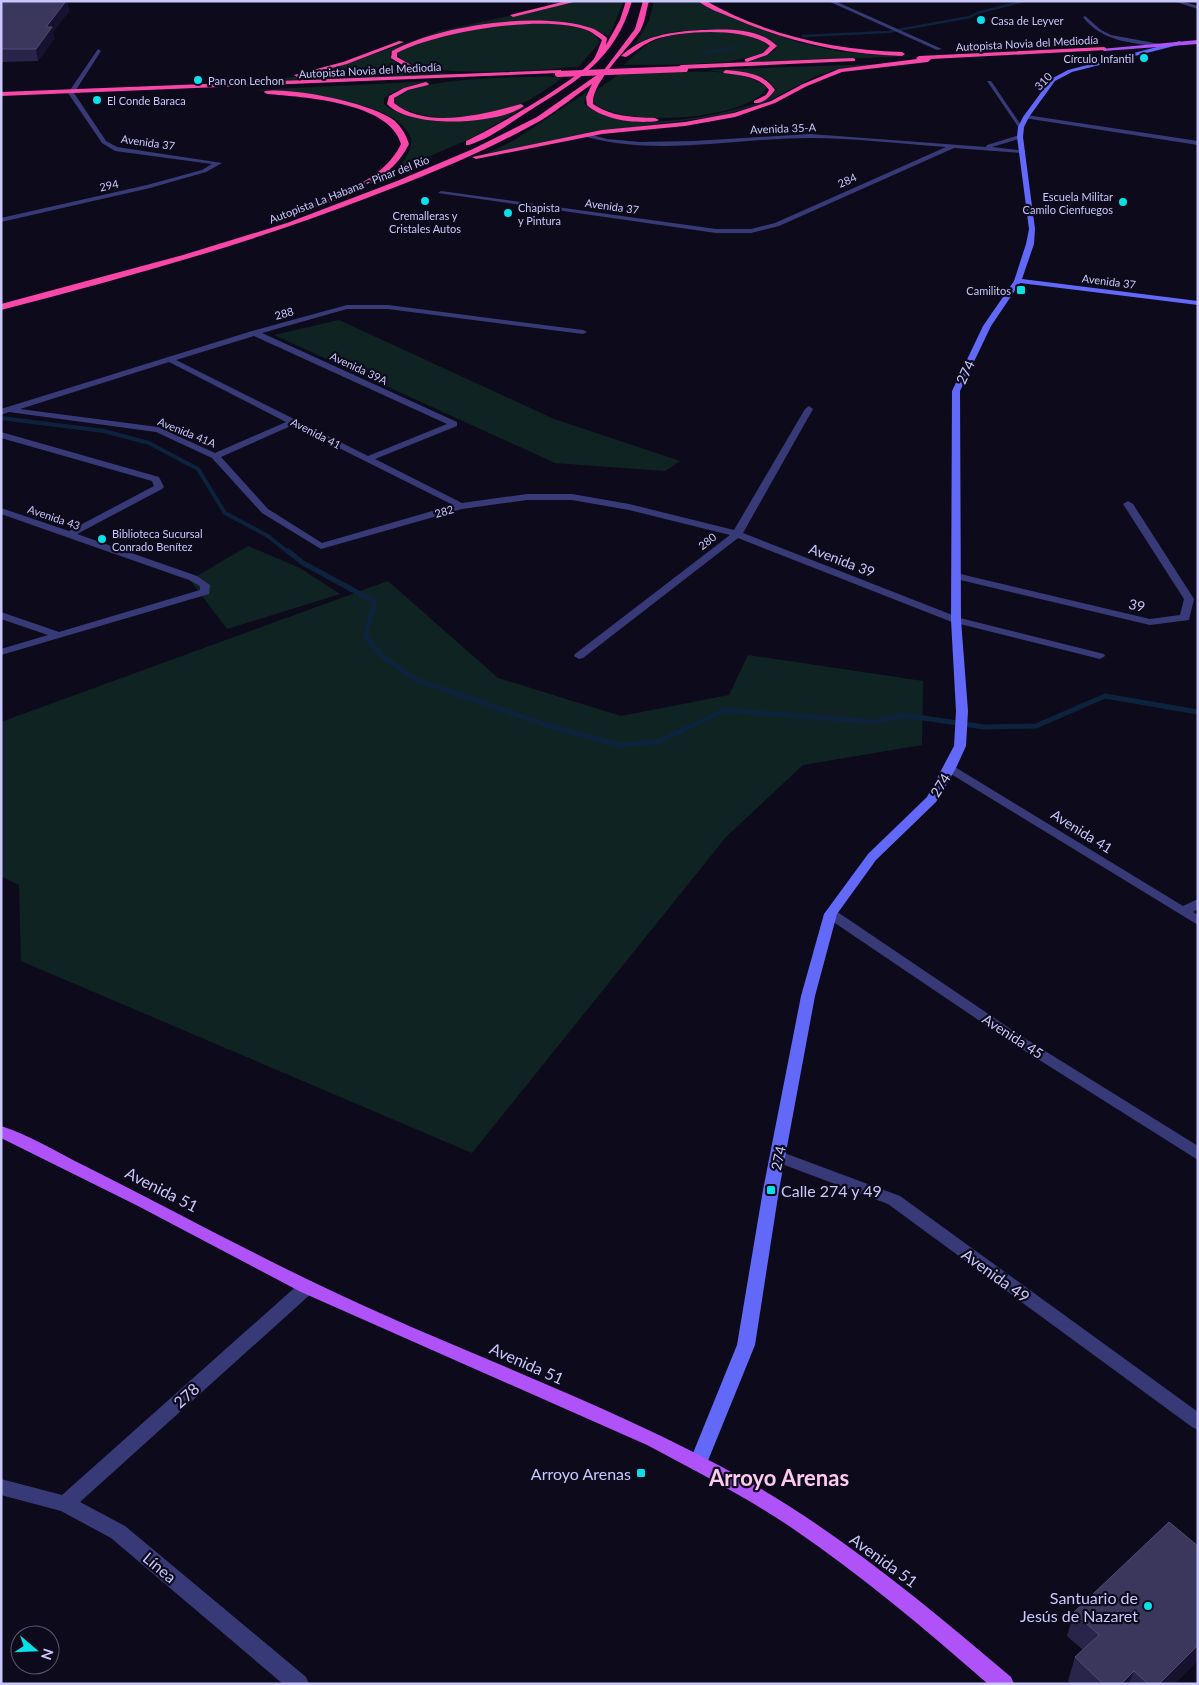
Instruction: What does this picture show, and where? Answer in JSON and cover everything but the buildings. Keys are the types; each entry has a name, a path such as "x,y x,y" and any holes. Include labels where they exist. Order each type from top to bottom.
{"highway":[{"path":"199,88 294,76 322,70 443,28 575,1"},
{"path":"464,146 481,138 570,84 596,62 621,29 629,1"},
{"name":"Autopista La Habana - Pinar del Río","path":"1,307 186,257 290,225 450,162 501,139 539,118 600,76 614,62 638,29 646,1"},
{"path":"702,1 751,25 773,33 800,42 837,50 865,53 986,55"},
{"path":"596,62 606,40 596,31 576,26 533,22 493,25 433,37 404,45 394,52 393,55 397,60 411,68 434,71 559,73 683,68 745,60 765,54 774,46 767,40 734,32 685,32 646,41 614,62"},
{"name":"Autopista Novia del Mediodía","path":"683,68 1104,49"},
{"name":"Autopista Novia del Mediodía","path":"683,68 1036,56 1104,49"},
{"path":"450,162 585,136 685,124 735,115 773,102 805,85 840,70 928,60"},
{"path":"600,76 589,97 590,105 608,114 641,119 671,120 714,114 756,102 768,96 772,90 769,85 756,77 683,68"},
{"name":"Autopista Novia del Mediodía","path":"199,88 559,73"},
{"name":"Autopista Novia del Mediodía","path":"1,95 463,79 559,73"},
{"path":"463,79 406,89 391,96 390,104 400,112 428,118 478,118 521,106 570,84"},
{"path":"199,88 317,97 350,104 374,112 392,123 401,132 405,144 395,162 380,175 359,186 279,218"},
{"name":"Autopista La Habana - Pinar del Río","path":"270,221 398,175 439,157"},
{"path":"1,298 204,242"}],"main road":[{"path":"1104,49 1198,42"},
{"name":"Avenida 51","path":"1,1131 144,1202 307,1287 653,1440 698,1463 806,1528 910,1604 1004,1684"}],"street":[{"path":"830,1 939,49"},
{"path":"1176,1 1198,8"},
{"path":"1190,1 1198,4"},
{"path":"1085,17 1096,31 1128,40 1162,45"},
{"name":"310","path":"1021,132 1026,117 1054,80 1070,72 1180,43"},
{"path":"71,92 98,50"},
{"name":"274","path":"698,1463 746,1345 771,1190 779,1157 808,996 831,914 872,857 932,799 960,746 962,711 956,620 956,390 987,326 1018,280 1030,244 1032,229 1021,132 989,82"},
{"name":"Avenida 37","path":"71,92 104,142 115,149 219,163"},
{"path":"1026,117 1198,143"},
{"name":"Avenida 35-A","path":"982,148 1021,132"},
{"name":"Avenida 35-A","path":"585,136 607,141 640,144 694,143 810,136 1022,151"},
{"name":"284","path":"751,231 777,225 952,147"},
{"name":"294","path":"1,220 148,187 204,171 219,163"},
{"name":"Avenida 37","path":"440,193 707,230 751,231"},
{"name":"Avenida 37","path":"1018,280 1198,303"},
{"name":"288","path":"6,411 255,333 347,307 388,306 583,332"},
{"name":"Avenida 39A","path":"255,333 454,424 367,459"},
{"name":"Avenida 41","path":"170,360 461,506"},
{"name":"280","path":"579,656 737,534 809,409"},
{"name":"Avenida 41A","path":"6,411 158,430 215,456 265,511 321,546"},
{"path":"215,456 293,422"},
{"path":"1,435 156,478 159,487 69,535"},
{"name":"282","path":"321,546 461,506 527,497 572,497"},
{"name":"Avenida 39","path":"572,497 629,507 737,534 956,620 1100,656"},
{"name":"39","path":"956,576 1150,622 1185,618 1189,599 1128,504"},
{"name":"Avenida 43","path":"1,511 193,578 204,585 204,592 58,635"},
{"path":"1,615 58,635"},
{"path":"1,652 58,635"},
{"name":"Avenida 41","path":"950,768 1198,921"},
{"path":"1183,912 1198,903"},
{"name":"Avenida 45","path":"831,914 1016,1039 1198,1154"},
{"name":"Avenida 49","path":"779,1157 894,1200 1198,1422"},
{"name":"278","path":"65,1504 307,1287"},
{"name":"Línea","path":"1,1487 65,1504 118,1532 299,1684"}],"green space":[{"path":"578,1 624,1 609,36 583,26 564,23 523,21 504,23 457,30 434,36 398,48 390,55 395,62 414,70 468,74 259,83 315,73 343,65 440,31"},
{"path":"654,1 699,1 749,25 797,42 836,51 919,56 730,63 749,61 762,57 777,48 771,41 760,36 712,30 668,33 635,44 649,21"},
{"path":"539,23 576,27 595,35 600,42 578,67 538,70 453,71 428,68 409,63 397,54 408,47 438,36 473,29"},
{"path":"699,32 744,34 761,40 769,48 742,59 722,62 624,65 650,43 666,37"},
{"path":"877,64 834,70 814,77 764,103 721,116 595,132 483,155 513,141 587,92 584,103 598,112 616,118 636,121 679,120 720,113 753,104 768,97 776,90 768,80 757,76 706,70"},
{"path":"723,72 735,74 747,77 767,88 755,99 736,107 711,114 683,117 655,118 629,116 607,110 593,102 595,91 618,75"},
{"path":"565,76 525,102 494,113 477,116 442,118 425,116 394,104 394,98 408,91 427,85 451,81"},
{"path":"434,81 396,91 384,98 384,104 393,110 407,115 440,119 490,117 525,107 472,138 397,170 409,152 411,139 403,125 387,115 366,106 341,100 253,90"},
{"path":"339,320 554,419 680,461 665,471 555,463 274,335"},
{"path":"248,546 300,568 340,594 227,629 190,580"},
{"path":"388,581 498,678 621,716 729,695 748,655 923,681 922,745 803,765 726,837 472,1153 21,961 19,885 1,876 1,722"}],"waterway":[{"path":"803,36 887,32 970,17 977,13 1024,1"},
{"path":"703,53 738,47"},
{"path":"1,418 104,431 149,443 198,469 225,513 268,536 289,553"},
{"path":"288,551 303,563 375,602 365,636 383,657 415,679 549,726 620,745 658,742 725,710 874,722 904,715 984,727 1036,726 1105,696 1198,712"}],"place":[{"name":"Casa de Leyver","path":"981,20"},
{"name":"Círculo Infantil","path":"1144,58"},
{"name":"Pan con Lechon","path":"198,80"},
{"name":"El Conde Baraca","path":"97,100"},
{"name":"Cremalleras y Cristales Autos","path":"425,201"},
{"name":"Escuela Militar Camilo Cienfuegos","path":"1123,202"},
{"name":"Chapista y Pintura","path":"508,213"},
{"name":"Camilitos","path":"1021,290"},
{"name":"Biblioteca Sucursal Conrado Benítez","path":"102,539"},
{"name":"Calle 274 y 49","path":"771,1190"},
{"name":"Arroyo Arenas","path":"641,1473"},
{"name":"Santuario de Jesús de Nazaret","path":"1148,1606"}],"district":[{"name":"Arroyo Arenas","path":"779,1477"}]}
